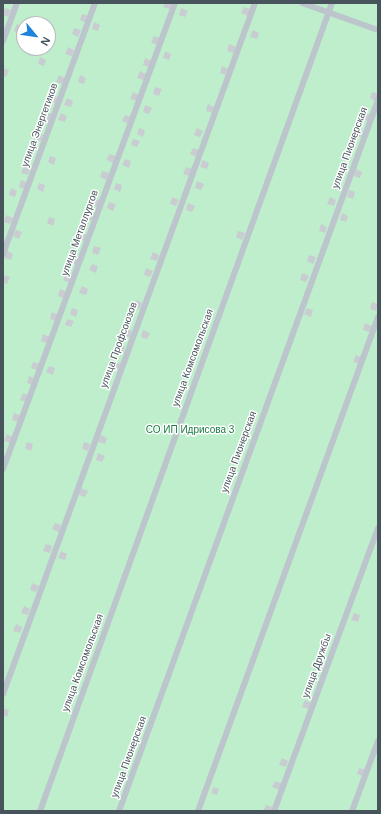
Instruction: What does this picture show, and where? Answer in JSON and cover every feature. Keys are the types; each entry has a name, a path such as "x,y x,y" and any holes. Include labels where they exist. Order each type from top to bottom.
{"street":[{"path":"3,41 17,3"},
{"name":"улица Энергетиков","path":"3,254 95,3"},
{"name":"улица Металлургов","path":"3,469 175,3"},
{"name":"улица Профсоюзов","path":"3,694 255,3"},
{"path":"302,3 378,30"},
{"name":"улица Комсомольская","path":"40,811 332,3"},
{"name":"улица Пионерская","path":"119,811 378,100"},
{"path":"198,811 378,317"},
{"name":"улица Дружбы","path":"274,811 378,528"},
{"path":"352,811 378,741"}],"green space":[{"name":"СО ИП Идрисова 3","path":"3,3 378,3 378,811 3,811"}],"building":[{"path":"165,3 172,3 170,9 163,7"},
{"path":"244,7 250,9 248,16 241,13"},
{"path":"5,8 11,10 8,17 3,15"},
{"path":"181,8 188,11 185,17 179,15"},
{"path":"82,14 88,16 86,23 80,20"},
{"path":"94,22 100,25 98,31 92,29"},
{"path":"74,28 81,30 78,37 72,34"},
{"path":"253,30 259,33 257,39 250,37"},
{"path":"154,36 160,38 158,45 151,43"},
{"path":"229,44 236,47 233,53 227,51"},
{"path":"68,47 74,50 72,56 65,54"},
{"path":"165,51 171,54 169,60 163,58"},
{"path":"40,57 46,60 44,66 38,64"},
{"path":"145,58 152,61 149,67 143,65"},
{"path":"222,66 228,69 226,75 220,73"},
{"path":"3,68 9,70 6,77 3,75"},
{"path":"140,71 146,74 144,80 137,78"},
{"path":"59,75 65,78 63,84 56,82"},
{"path":"80,75 86,78 84,84 78,82"},
{"path":"155,87 162,89 159,96 153,94"},
{"path":"133,92 139,95 137,101 130,99"},
{"path":"372,92 378,94 376,101 370,98"},
{"path":"51,94 57,97 55,103 48,101"},
{"path":"67,98 73,101 71,107 64,105"},
{"path":"208,104 214,107 212,113 206,111"},
{"path":"145,105 152,108 149,114 143,112"},
{"path":"45,112 52,114 49,121 43,118"},
{"path":"364,112 371,115 368,121 362,119"},
{"path":"61,113 67,116 65,122 58,120"},
{"path":"125,115 131,117 129,124 122,121"},
{"path":"139,128 145,130 143,137 137,134"},
{"path":"197,128 203,131 200,137 194,135"},
{"path":"357,129 363,131 361,137 355,135"},
{"path":"37,133 43,135 41,141 34,139"},
{"path":"133,139 140,141 137,147 131,145"},
{"path":"193,148 199,150 197,157 190,154"},
{"path":"109,154 116,156 113,163 107,160"},
{"path":"50,156 56,158 54,165 48,162"},
{"path":"125,159 131,161 129,168 122,165"},
{"path":"203,160 209,163 207,169 200,167"},
{"path":"24,166 30,168 28,175 21,173"},
{"path":"186,167 192,169 190,176 183,174"},
{"path":"356,169 362,172 360,178 354,176"},
{"path":"102,171 109,173 106,180 100,177"},
{"path":"21,180 28,183 25,189 19,187"},
{"path":"197,181 204,184 201,190 195,188"},
{"path":"39,183 45,185 43,192 37,189"},
{"path":"116,183 122,185 120,192 114,189"},
{"path":"11,188 17,191 15,197 9,195"},
{"path":"349,190 355,192 353,199 347,197"},
{"path":"172,197 179,200 176,206 170,204"},
{"path":"330,197 336,200 334,206 327,204"},
{"path":"93,198 100,200 97,207 91,205"},
{"path":"109,202 116,204 113,211 107,208"},
{"path":"188,203 195,206 192,212 186,210"},
{"path":"89,212 95,215 93,221 86,219"},
{"path":"342,213 348,216 346,222 340,220"},
{"path":"6,215 13,218 10,224 4,222"},
{"path":"49,217 55,219 53,226 47,223"},
{"path":"321,224 327,227 325,233 319,231"},
{"path":"16,230 22,232 19,239 13,236"},
{"path":"238,231 245,233 242,240 236,237"},
{"path":"81,233 88,235 85,241 79,239"},
{"path":"94,246 101,248 98,255 92,253"},
{"path":"7,251 13,254 11,260 4,258"},
{"path":"153,252 159,255 157,261 150,259"},
{"path":"309,255 316,257 313,264 307,261"},
{"path":"72,256 79,258 76,265 70,262"},
{"path":"92,264 98,266 96,273 89,270"},
{"path":"146,268 153,271 150,277 144,275"},
{"path":"302,273 309,276 306,282 300,280"},
{"path":"66,274 72,276 70,283 63,280"},
{"path":"3,275 10,277 7,284 3,282"},
{"path":"82,286 88,289 86,295 79,293"},
{"path":"60,289 67,292 64,298 58,296"},
{"path":"136,300 142,303 140,309 133,307"},
{"path":"372,302 378,304 376,311 370,309"},
{"path":"72,308 78,310 76,317 70,314"},
{"path":"307,308 313,310 311,317 304,314"},
{"path":"52,312 59,315 56,321 50,319"},
{"path":"67,319 74,321 71,327 65,325"},
{"path":"365,323 372,326 369,332 363,330"},
{"path":"126,329 132,331 130,338 123,335"},
{"path":"143,330 150,333 147,339 141,337"},
{"path":"43,334 50,337 47,343 41,341"},
{"path":"119,344 125,347 123,353 117,351"},
{"path":"356,355 362,358 360,364 353,362"},
{"path":"33,362 40,364 37,370 31,368"},
{"path":"115,362 121,364 119,370 113,368"},
{"path":"49,366 55,368 53,375 46,372"},
{"path":"29,376 36,379 33,385 27,383"},
{"path":"23,393 29,396 27,402 20,400"},
{"path":"14,413 21,416 18,422 12,420"},
{"path":"7,434 13,437 11,443 4,441"},
{"path":"101,435 107,438 105,444 98,442"},
{"path":"27,442 33,444 31,451 25,448"},
{"path":"84,442 90,444 88,451 82,449"},
{"path":"98,453 105,456 102,462 96,460"},
{"path":"81,488 88,491 85,497 79,495"},
{"path":"55,523 61,525 59,532 52,529"},
{"path":"46,544 52,546 50,553 43,551"},
{"path":"61,551 67,554 65,560 58,558"},
{"path":"32,583 39,586 36,592 30,590"},
{"path":"24,606 30,609 28,615 21,613"},
{"path":"354,613 360,615 358,622 351,620"},
{"path":"16,624 22,627 20,633 13,631"},
{"path":"305,700 311,703 309,709 302,707"},
{"path":"3,708 9,710 7,717 3,715"},
{"path":"282,758 288,761 286,767 279,765"},
{"path":"359,768 366,770 363,776 357,774"},
{"path":"275,781 281,783 279,790 272,787"},
{"path":"213,787 219,789 217,795 211,793"},
{"path":"266,805 272,807 271,811 263,811"}]}
